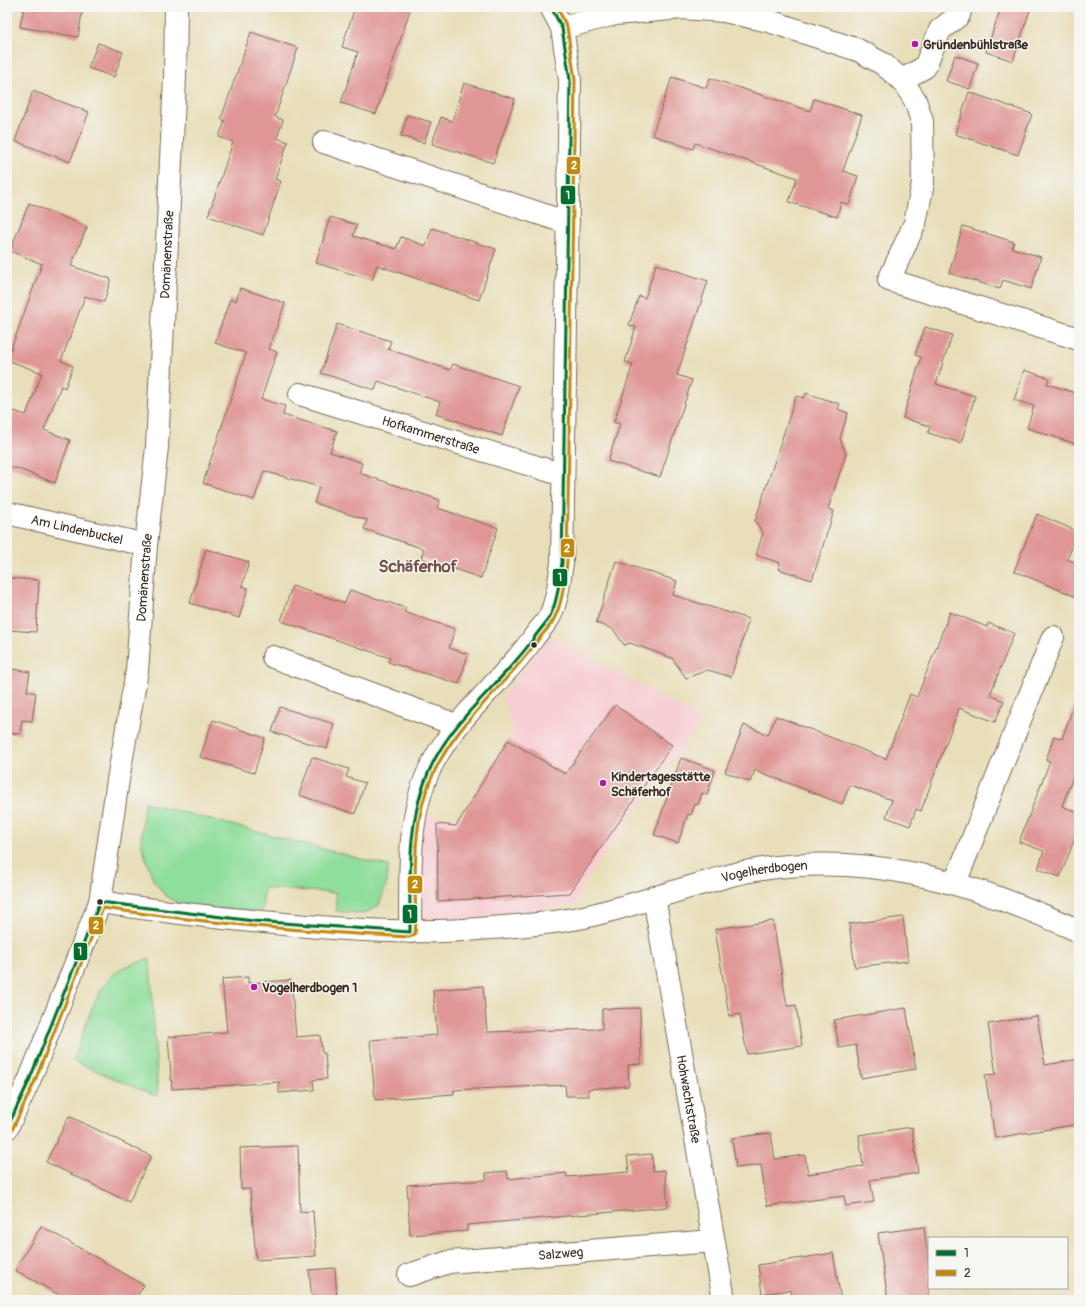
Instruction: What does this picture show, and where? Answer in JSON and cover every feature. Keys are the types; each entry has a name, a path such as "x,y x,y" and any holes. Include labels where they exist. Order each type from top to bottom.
{"street":[{"name":"Domänenstraße","path":"7,1128 29,1081 100,902 107,849 137,671 146,545 157,447 175,78 176,7"},
{"path":"410,932 411,835 422,790 435,759 456,726 523,652 549,617 557,598 562,563 570,80 562,28 551,7"},
{"path":"562,28 616,14 682,7 724,11 784,26 858,50 883,64 902,80 915,100 922,121 923,184 915,223 889,280 1079,339"},
{"path":"902,80 925,67 940,30 959,15 961,7"},
{"path":"324,142 568,223"},
{"name":"Hofkammerstraße","path":"300,394 563,475"},
{"name":"Am Lindenbuckel","path":"7,513 146,545"},
{"path":"955,883 1053,637"},
{"path":"273,657 456,726"},
{"name":"Vogelherdbogen","path":"100,902 192,915 334,929 410,932 490,928 583,917 742,872 792,865 841,864 910,872 955,883 996,897 1079,931"},
{"name":"Hohwachtstraße","path":"654,897 724,1300"},
{"name":"Salzweg","path":"410,1275 448,1262 713,1241"}],"shaded area":[{"path":"551,636 703,720 585,881 576,905 484,918 413,922 417,816 461,818 513,730 503,696"}],"green space":[{"path":"144,802 388,866 387,883 379,905 364,914 336,911 336,893 264,888 262,912 180,905 165,895 153,880 141,842"},
{"path":"150,958 158,1097 73,1061 90,1012 102,988 110,978 121,969"}],"building":[{"path":"24,7 83,7 78,37 20,27"},
{"path":"355,7 411,7 376,114 341,103 358,52 342,47"},
{"path":"1001,7 1031,7 1013,61 986,52"},
{"path":"251,32 298,48 275,117 283,120 277,138 288,142 275,179 281,181 263,235 208,216 233,142 219,137 225,121 221,119"},
{"path":"98,43 123,52 114,77 88,68"},
{"path":"955,55 978,63 970,89 946,81"},
{"path":"672,77 706,88 710,78 810,111 814,99 862,115 843,171 858,176 849,205 841,202 837,217 789,202 797,178 695,143 693,149 652,135"},
{"path":"464,83 515,99 493,163 432,144 441,117 452,121"},
{"path":"33,91 89,112 70,162 15,141"},
{"path":"969,92 1032,114 1018,155 955,134"},
{"path":"407,115 431,122 424,143 401,136"},
{"path":"29,203 87,227 71,266 111,279 104,302 85,296 61,361 73,366 65,388 61,386 44,430 70,440 55,483 16,468 7,468 7,430 14,411 26,415 42,373 7,360 42,264 10,251"},
{"path":"330,217 357,225 353,236 396,249 401,237 426,246 432,228 496,249 479,300 377,265 372,280 316,263"},
{"path":"963,226 1014,242 1012,248 1041,257 1031,289 1003,280 1000,289 949,273"},
{"path":"656,264 708,281 677,375 692,380 660,477 608,461 620,424 614,422 633,364 625,362 636,327 629,325 639,296 645,298"},
{"path":"240,288 285,303 269,349 277,352 261,399 285,406 283,415 337,431 330,452 362,463 359,473 440,500 437,508 498,528 481,578 421,558 424,549 364,529 367,520 314,503 319,487 264,471 254,500 203,483 246,353 215,343 230,299 236,301"},
{"path":"337,324 391,341 388,349 450,370 453,364 519,386 502,436 436,414 440,402 378,381 375,390 321,373"},
{"path":"925,327 952,335 936,384 975,396 961,443 928,433 930,426 903,418 921,357 915,355"},
{"path":"1024,370 1049,378 1047,384 1079,394 1079,445 1027,428 1034,406 1014,400"},
{"path":"806,393 840,404 838,409 848,413 840,438 846,454 828,509 834,511 812,580 778,569 780,563 756,555 763,533 755,521 796,396 804,398"},
{"path":"1037,514 1079,532 1067,559 1079,564 1079,598 1014,571"},
{"path":"206,549 249,562 242,586 248,588 239,618 190,603"},
{"path":"616,561 677,581 673,595 749,619 731,677 708,670 686,678 672,658 630,643 624,645 613,629 596,623"},
{"path":"7,578 39,580 36,632 7,630"},
{"path":"292,586 345,603 350,590 406,608 404,612 455,629 449,648 468,654 459,684 388,662 390,658 281,621"},
{"path":"950,612 987,627 988,623 1014,633 990,695 1004,701 995,722 959,708 921,811 916,809 910,826 886,817 892,800 850,785 842,804 755,770 750,782 725,772 744,725 768,735 776,716 886,759 910,694 917,697"},
{"path":"7,668 30,672 27,691 36,693 32,721 22,720 20,734 7,733"},
{"path":"1076,699 1079,700 1079,761 1062,806 1079,813 1079,828 1060,877 1038,869 1044,851 1019,842 1050,761 1046,760 1054,736 1062,739"},
{"name":"Kindertagesstätte Schäferhof","path":"615,705 672,745 570,893 438,901 437,824 456,826 508,740 565,774"},
{"path":"280,707 334,724 327,749 272,732"},
{"path":"213,720 265,738 254,773 200,757"},
{"path":"312,757 349,769 346,777 365,783 355,814 299,795"},
{"path":"681,758 715,770 707,795 702,793 698,805 695,804 691,815 688,814 678,843 654,835"},
{"path":"903,917 908,961 855,967 849,924"},
{"path":"773,921 787,1006 796,1005 802,1046 747,1054 740,1014 729,1016 715,929"},
{"path":"248,977 248,983 291,980 296,1037 320,1035 322,1053 325,1053 327,1079 313,1080 314,1090 279,1093 279,1082 172,1089 168,1037 227,1032 222,979"},
{"path":"483,986 487,1032 602,1029 602,1009 640,1008 641,1064 628,1065 629,1086 588,1089 589,1096 566,1096 565,1085 454,1090 454,1094 375,1100 370,1040 437,1035 433,990"},
{"path":"906,1008 916,1069 861,1078 856,1045 839,1048 834,1020"},
{"path":"1037,1016 1045,1065 1079,1059 1079,1124 995,1138 985,1075 996,1074 988,1024"},
{"path":"69,1116 151,1156 129,1202 46,1162"},
{"path":"912,1127 918,1173 870,1180 874,1202 846,1206 844,1196 767,1206 761,1165 736,1168 732,1138 771,1133 775,1159 805,1155 808,1174 863,1166 859,1135"},
{"path":"298,1146 300,1212 313,1211 316,1256 256,1260 250,1189 241,1189 240,1148"},
{"path":"652,1154 653,1171 665,1170 668,1207 467,1225 467,1231 410,1235 407,1185 486,1180 486,1173 507,1171 508,1179 566,1173 567,1177 629,1172 627,1156"},
{"path":"41,1226 144,1285 135,1300 68,1300 15,1270"},
{"path":"924,1227 928,1259 929,1300 888,1300 878,1233"},
{"path":"833,1253 841,1300 792,1300 791,1290 762,1294 758,1265"},
{"path":"335,1268 337,1300 312,1300 309,1270"}],"transit line":[{"name":"1","path":"7,1128 29,1081 100,902 254,921 410,932 410,865 412,843 419,799 426,778 436,757 458,725 510,668 547,622 557,597 562,563 570,80 562,28 551,7"},
{"name":"2","path":"12,1130 34,1083 103,908 294,930 410,937 415,934 415,861 417,833 422,805 431,779 441,759 466,724 551,625 559,606 564,584 567,563 575,80 567,27 557,7"}],"place":[{"name":"Gründenbühlstraße","path":"915,44"},
{"name":"Kindertagesstätte Schäferhof","path":"603,783"},
{"name":"Vogelherdbogen 1","path":"254,987"}],"district":[{"name":"Schäferhof","path":"418,566"}]}
